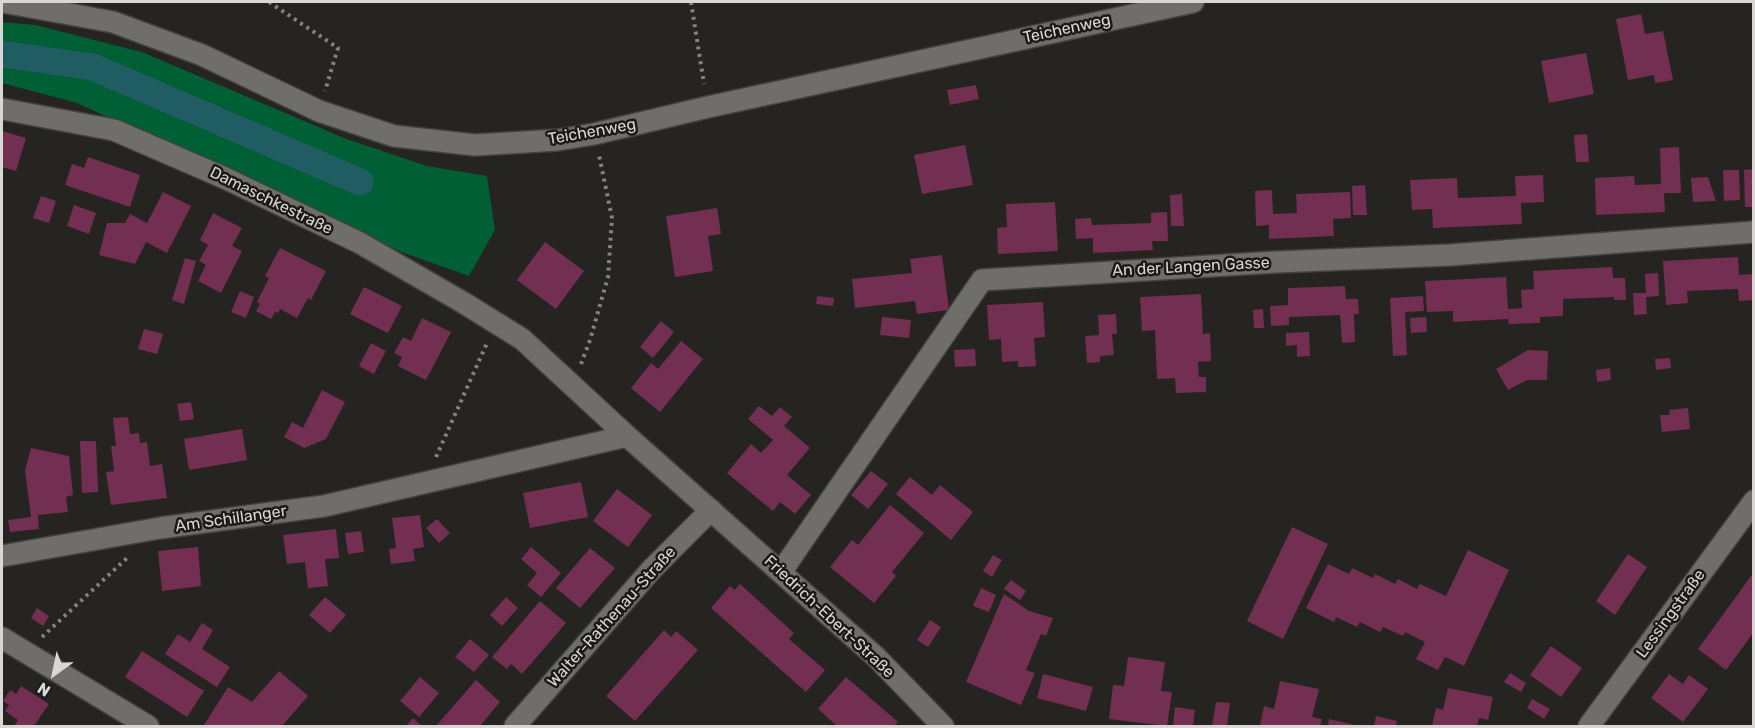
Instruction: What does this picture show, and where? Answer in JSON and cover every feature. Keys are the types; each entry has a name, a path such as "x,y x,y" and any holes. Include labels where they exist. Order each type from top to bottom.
{"street":[{"name":"Teichenweg","path":"3,2 113,22 202,55 319,111 394,136 475,145 558,140 594,134 708,107 1193,2"},
{"name":"Damaschkestraße","path":"2,109 114,130 207,170 360,243 522,339 627,435"},
{"name":"An der Langen Gasse","path":"781,572 982,280 1264,263 1450,255 1754,232"},
{"name":"Friedrich-Ebert-Straße","path":"627,435 876,657 944,726"},
{"name":"Am Schillanger","path":"2,556 160,528 324,506 627,435"},
{"name":"Lessingstraße","path":"1590,726 1754,501"},
{"name":"Walter-Rathenau-Straße","path":"515,726 652,569 711,510"},
{"path":"2,638 148,726"}],"path":[{"path":"269,2 338,48 319,111"},
{"path":"691,2 708,107"},
{"path":"590,340 608,277 612,218 594,134"},
{"path":"425,483 496,323"},
{"path":"26,652 160,528"}],"green space":[{"path":"2,22 35,25 142,52 344,138 427,166 487,176 495,230 469,276 404,253 77,103 2,83"}],"building":[{"path":"1641,14 1645,34 1663,31 1673,80 1655,83 1654,75 1628,80 1616,19"},
{"path":"1586,53 1594,94 1549,103 1541,61"},
{"path":"976,85 979,99 950,105 947,90"},
{"path":"2,131 26,138 16,171 2,167"},
{"path":"1587,134 1589,162 1576,162 1574,135"},
{"path":"965,145 973,185 922,194 914,155"},
{"path":"1679,147 1681,193 1664,193 1665,212 1596,215 1595,178 1634,176 1635,185 1661,184 1660,148"},
{"path":"88,157 140,175 130,207 65,185 72,164 84,168"},
{"path":"1754,169 1754,207 1745,207 1744,170"},
{"path":"1723,170 1739,170 1740,200 1724,201"},
{"path":"1543,175 1544,202 1521,203 1522,224 1433,228 1432,209 1412,210 1410,180 1457,178 1458,198 1516,196 1515,176"},
{"path":"1708,177 1716,201 1693,202 1691,178"},
{"path":"1365,185 1367,215 1353,215 1352,186"},
{"path":"1272,190 1273,214 1297,213 1296,194 1350,192 1351,218 1333,219 1334,236 1269,239 1269,225 1256,226 1255,191"},
{"path":"163,192 191,206 167,253 146,242 135,264 99,255 107,223 125,223 130,214 147,223"},
{"path":"1182,194 1184,226 1171,226 1170,195"},
{"path":"41,196 56,201 49,223 33,218"},
{"path":"1055,202 1058,251 998,254 997,228 1007,227 1006,204"},
{"path":"74,205 96,213 89,234 67,226"},
{"path":"717,208 721,234 708,236 713,271 675,277 666,216"},
{"path":"1167,212 1168,241 1152,241 1153,250 1093,253 1093,238 1076,239 1075,219 1091,218 1092,225 1151,223 1151,213"},
{"path":"213,213 242,228 232,246 242,251 221,293 198,281 206,265 199,261 208,245 200,240"},
{"path":"545,242 584,271 556,309 517,280"},
{"path":"280,248 326,271 311,300 308,298 297,318 280,309 271,319 256,311 260,304 257,302 269,278 265,276"},
{"path":"942,255 949,310 917,314 915,301 855,308 852,279 912,273 910,259"},
{"path":"1738,257 1739,275 1754,274 1754,300 1739,301 1738,289 1687,291 1688,303 1666,305 1663,261"},
{"path":"185,258 196,261 184,304 172,300"},
{"path":"1612,267 1613,278 1625,278 1626,300 1614,300 1614,297 1563,299 1563,316 1540,317 1540,323 1509,324 1508,319 1453,322 1453,311 1427,312 1425,281 1506,277 1508,309 1522,308 1521,290 1534,289 1533,271"},
{"path":"1658,273 1659,296 1646,297 1647,314 1634,315 1633,293 1646,293 1645,274"},
{"path":"1345,286 1346,299 1358,299 1359,314 1354,314 1355,342 1342,343 1340,315 1289,317 1289,325 1271,326 1270,306 1288,305 1288,288"},
{"path":"364,287 402,306 388,333 350,314"},
{"path":"240,291 254,297 246,318 231,312"},
{"path":"1201,294 1203,334 1210,333 1211,361 1198,362 1199,377 1206,377 1206,392 1176,393 1175,378 1157,379 1155,330 1142,331 1140,297"},
{"path":"817,296 834,298 833,306 816,304"},
{"path":"1423,296 1424,311 1405,312 1407,355 1393,356 1390,298"},
{"path":"1043,302 1045,337 1034,338 1036,366 1018,367 1018,361 1002,362 1001,339 989,340 987,305"},
{"path":"1263,309 1264,328 1254,328 1253,310"},
{"path":"1116,314 1117,334 1112,334 1114,355 1100,356 1100,362 1087,363 1085,336 1099,335 1098,315"},
{"path":"882,317 911,320 909,338 880,335"},
{"path":"1426,317 1427,332 1411,333 1410,318"},
{"path":"422,318 451,332 426,380 398,366 402,357 394,353 403,337 411,341"},
{"path":"661,321 674,332 653,358 640,347"},
{"path":"144,329 163,334 157,354 138,349"},
{"path":"1309,332 1310,356 1297,357 1297,345 1286,346 1286,333"},
{"path":"681,341 703,359 660,412 631,388 651,363 658,369"},
{"path":"371,343 386,351 374,374 359,366"},
{"path":"975,349 976,366 955,367 954,350"},
{"path":"1528,350 1548,351 1547,380 1527,380 1508,390 1496,369"},
{"path":"1670,358 1671,368 1656,370 1655,359"},
{"path":"1610,368 1611,380 1597,382 1596,370"},
{"path":"322,390 345,402 326,439 304,448 284,437 292,422 303,428"},
{"path":"191,402 194,419 180,421 177,404"},
{"path":"759,406 772,416 780,407 792,417 784,426 810,448 787,475 811,495 795,514 780,502 773,511 727,473 751,444 761,453 773,440 748,419"},
{"path":"1688,408 1690,429 1662,432 1660,415 1670,415 1669,410"},
{"path":"128,417 130,434 139,433 140,443 147,442 150,466 162,464 167,498 111,505 106,472 114,471 111,446 116,446 113,418"},
{"path":"242,429 247,460 189,470 184,439"},
{"path":"80,441 96,441 98,492 82,493"},
{"path":"31,448 69,456 73,495 66,497 68,512 38,515 39,529 10,532 8,520 31,517 25,470"},
{"path":"871,471 888,484 868,509 851,495"},
{"path":"910,477 932,495 940,485 973,512 951,540 896,494"},
{"path":"581,482 588,517 530,528 523,493"},
{"path":"617,489 652,515 628,547 593,521"},
{"path":"890,505 924,533 892,572 896,576 874,603 830,567 852,540 858,545"},
{"path":"420,515 424,547 413,549 415,561 391,564 389,549 396,548 392,518"},
{"path":"437,519 450,533 439,543 426,528"},
{"path":"1292,527 1328,544 1283,639 1247,621"},
{"path":"336,529 339,558 325,559 328,586 308,588 305,562 287,564 283,535"},
{"path":"361,531 364,552 348,554 345,533"},
{"path":"198,547 201,586 162,591 158,551"},
{"path":"531,547 561,573 541,597 527,585 537,573 521,559"},
{"path":"590,548 615,568 580,608 556,588"},
{"path":"1468,550 1509,570 1464,666 1445,657 1438,670 1416,659 1425,642 1405,632 1403,636 1383,627 1380,632 1360,622 1357,627 1336,617 1334,622 1306,608 1328,564 1349,574 1352,568 1373,578 1375,574 1395,584 1398,579 1417,589 1420,584 1446,596"},
{"path":"1628,554 1647,567 1615,615 1596,601"},
{"path":"993,555 1002,560 992,577 983,571"},
{"path":"1754,572 1754,632 1726,670 1698,649"},
{"path":"1011,580 1026,591 1020,600 1004,589"},
{"path":"740,584 794,633 789,639 825,670 806,692 711,608 730,586 735,590"},
{"path":"981,588 996,595 989,612 973,606"},
{"path":"1004,594 1029,611 1053,618 1046,636 1041,634 1026,670 1035,673 1021,705 966,682"},
{"path":"325,597 346,615 330,633 309,615"},
{"path":"506,597 518,608 502,626 490,615"},
{"path":"540,601 566,623 522,674 511,664 507,669 492,657"},
{"path":"37,608 49,616 43,626 31,618"},
{"path":"930,620 941,627 928,647 917,640"},
{"path":"202,623 213,630 202,649 230,667 217,687 165,654 178,634 190,642"},
{"path":"664,630 671,637 676,631 698,650 635,721 606,696"},
{"path":"470,639 489,655 474,672 455,657"},
{"path":"1551,646 1582,668 1561,697 1530,675"},
{"path":"142,651 204,691 187,717 125,677"},
{"path":"1128,657 1165,662 1161,691 1172,692 1167,726 1109,719 1113,685 1124,686"},
{"path":"279,671 308,696 282,726 204,725 228,687 252,702"},
{"path":"1510,673 1526,683 1521,692 1504,682"},
{"path":"1043,674 1093,687 1086,711 1037,698"},
{"path":"1669,674 1683,684 1689,675 1708,689 1683,722 1651,698"},
{"path":"420,677 439,693 419,717 400,701"},
{"path":"846,677 898,722 894,726 837,726 818,709"},
{"path":"476,680 500,702 480,726 436,726"},
{"path":"1280,681 1319,689 1312,717 1322,719 1320,726 1260,726 1264,706 1274,709"},
{"path":"21,686 49,704 34,726 14,726 18,720 5,711 9,705 3,701 10,690 16,694"},
{"path":"1448,688 1493,697 1488,720 1479,718 1477,726 1432,726 1436,708 1443,710"},
{"path":"1532,699 1550,709 1544,719 1527,708"},
{"path":"1216,702 1230,703 1227,726 1212,726"},
{"path":"1175,707 1195,710 1193,726 1173,726"},
{"path":"1376,716 1397,721 1396,726 1374,726"},
{"path":"413,718 422,726 406,726"},
{"path":"1329,719 1359,726 1328,726"}],"waterway":[{"path":"2,54 93,67 360,182"}]}
